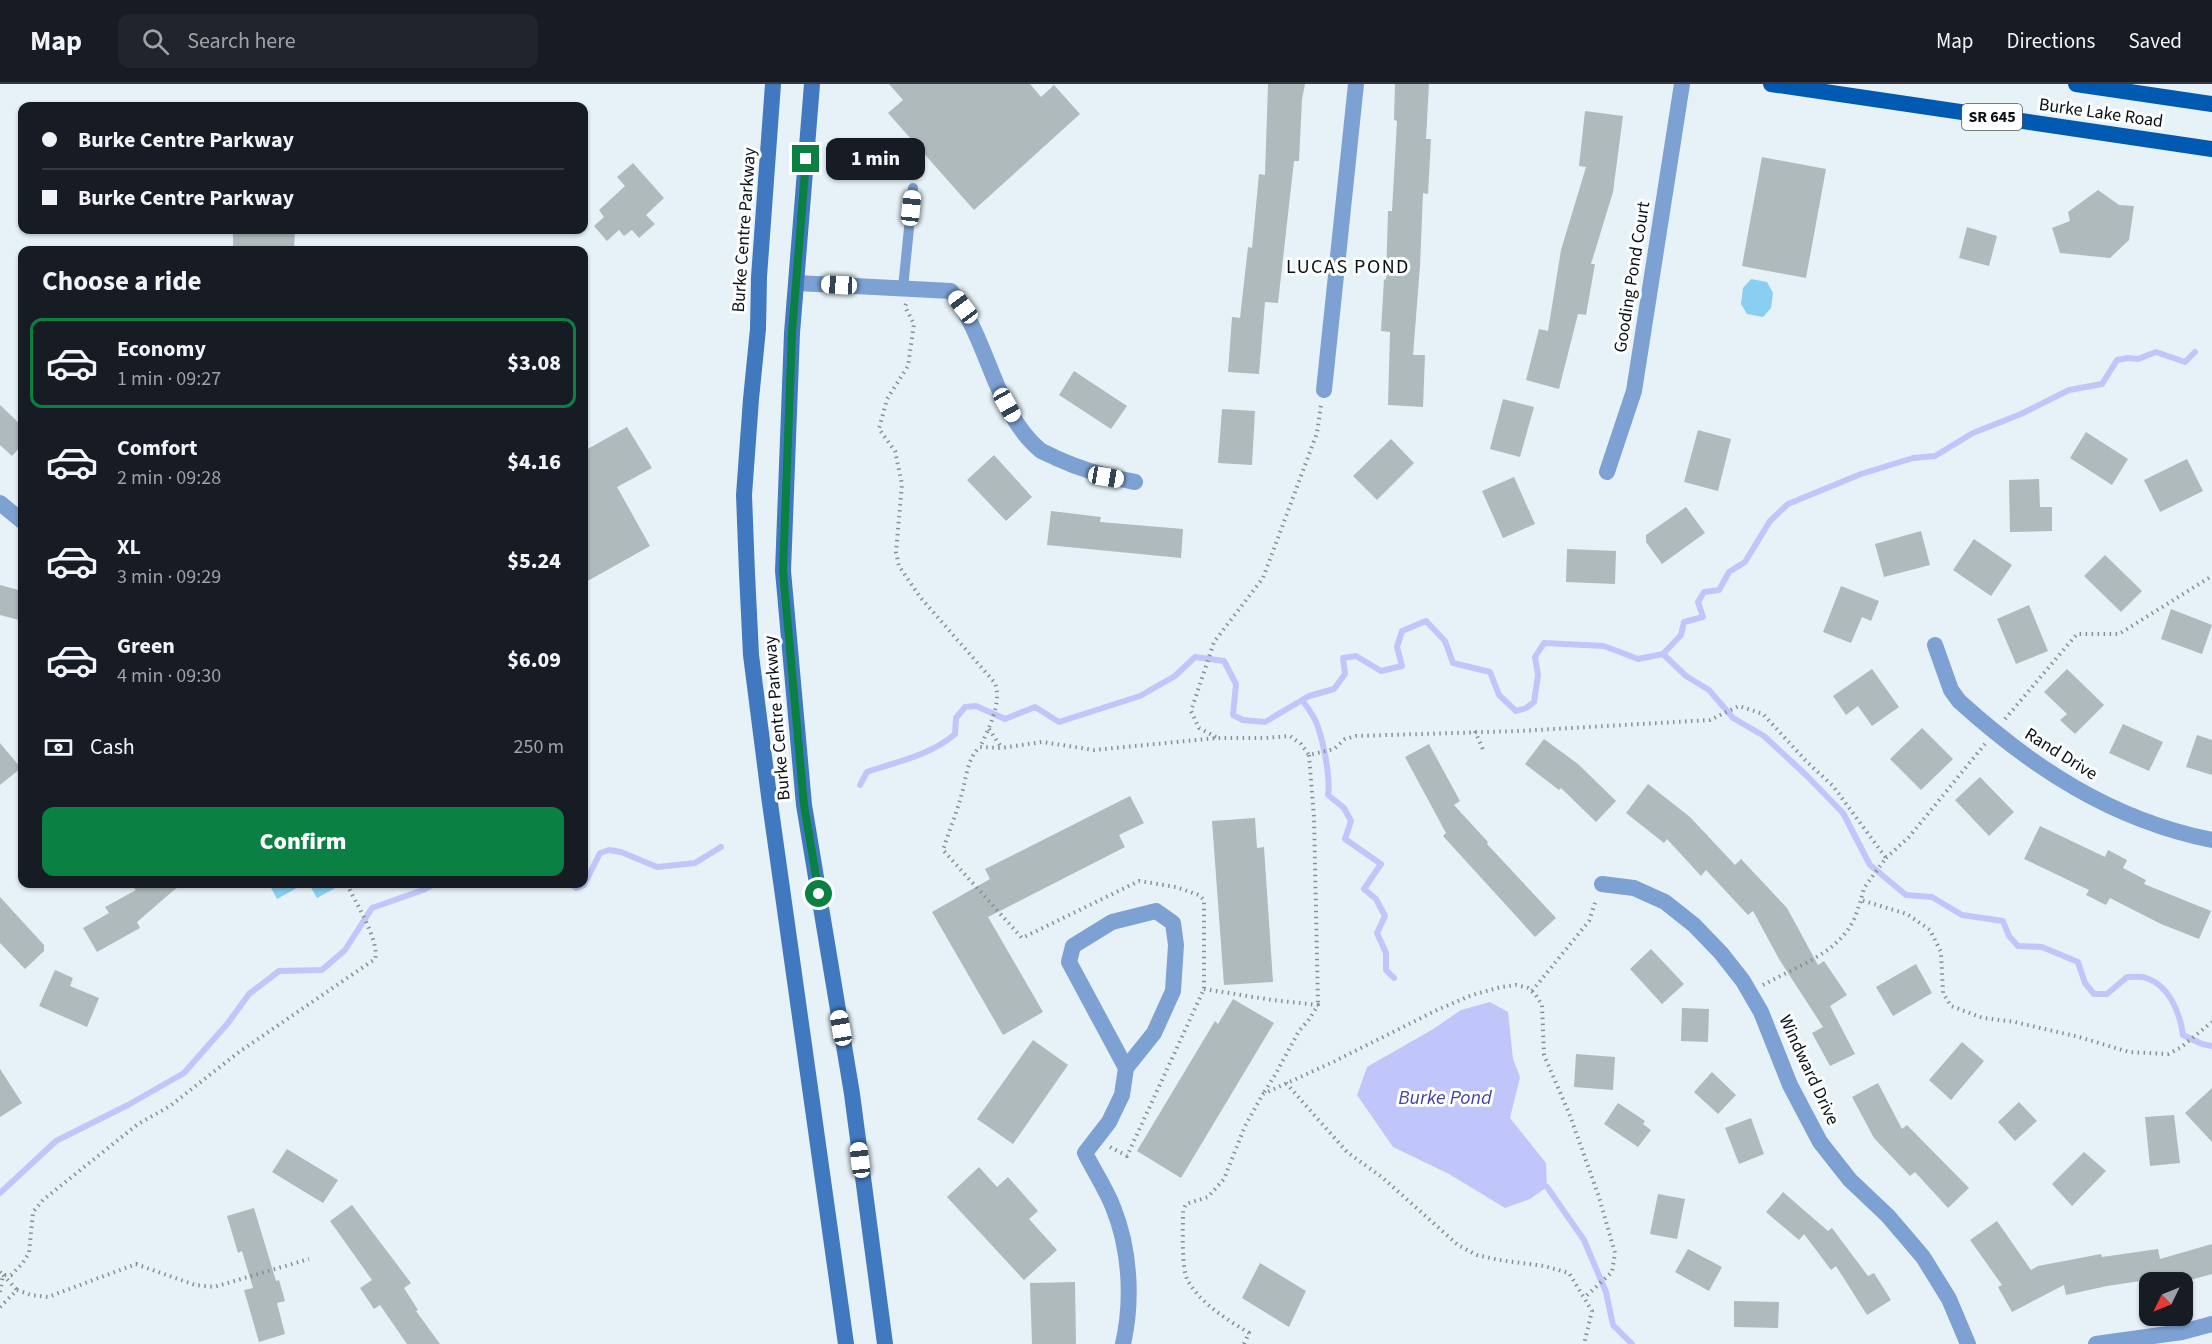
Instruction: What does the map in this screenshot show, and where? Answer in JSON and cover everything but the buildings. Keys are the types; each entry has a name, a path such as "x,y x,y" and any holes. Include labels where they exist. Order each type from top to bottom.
{"main road":[{"name":"Burke Centre Parkway","path":"773,84 759,277 758,329 744,495 751,655 846,1344"},
{"name":"Burke Centre Parkway","path":"812,84 792,333 783,571 804,805 852,1095 885,1344"},
{"name":"Burke Lake Road","path":"1771,84 2212,149"},
{"name":"Burke Lake Road","path":"2076,84 2212,104"}],"street":[{"path":"1324,390 1356,84"},
{"name":"Gooding Pond Court","path":"1607,472 1634,391 1682,84"},
{"path":"797,283 951,291 963,307 1017,423 1041,450 1070,464 1106,477 1135,482"},
{"path":"0,503 18,517"},
{"name":"Rand Drive","path":"1935,645 1951,690 1959,701 2026,758 2105,804 2152,822 2212,840"},
{"name":"Windward Drive","path":"1602,884 1634,888 1665,902 1694,925 1721,953 1750,994 1770,1034 1799,1106 1820,1142 1850,1180 1888,1216 1923,1257 1949,1299 1968,1344"},
{"path":"1123,1344 1128,1323 1127,1252 1113,1207 1085,1154 1109,1122 1122,1095 1126,1068 1154,1033 1173,991 1176,945 1173,923 1156,911 1112,922 1073,946 1070,962 1126,1068"},
{"path":"2096,1344 2182,1332 2212,1324"}],"lane":[{"path":"907,289 913,188"}],"path":[{"path":"907,289 905,308 914,324 908,366 887,399 879,429 895,451 902,484 896,552 899,566 920,597 995,683 999,694 989,729 970,763 960,800 942,850 1022,938 1139,881 1176,887 1199,895 1204,900 1204,989 1127,1156 1096,1140"},
{"path":"1217,738 1199,728 1191,711 1215,642 1263,578 1317,433 1324,390"},
{"path":"1750,994 1819,956 1837,941 1851,924 1864,888 1886,859 1909,837 2077,634 2119,634 2212,576"},
{"path":"1309,755 1334,748 1344,739 1356,736 1610,727 1710,720 1739,706 1763,714 1807,762 1833,786 1886,859"},
{"path":"989,729 1001,748"},
{"path":"1475,731 1484,752"},
{"path":"980,747 1001,748 1042,742 1094,750 1217,738 1290,736 1301,744 1309,755 1314,817 1318,1005 1299,1031 1245,1126 1224,1179 1208,1197 1186,1204 1182,1211 1185,1270 1188,1281 1212,1309 1249,1333 1244,1344"},
{"path":"1532,991 1589,921 1602,884"},
{"path":"1,1273 11,1275 29,1253 33,1212 43,1200 138,1124 170,1106 248,1046 375,959 377,951 370,930 349,888"},
{"path":"1861,900 1907,914 1930,930 1941,952 1942,993 1952,1006 1983,1018 2015,1022 2129,1052 2168,1054 2210,1022"},
{"path":"1263,1094 1472,995 1515,985 1528,988 1542,1005 1544,1055 1569,1113 1606,1219 1615,1253 1612,1272 1584,1298"},
{"path":"1204,989 1318,1005"},
{"path":"1287,1083 1347,1152 1383,1178 1458,1245 1477,1255 1544,1266 1569,1273 1592,1311 1584,1344"},
{"path":"1,1273 17,1290 31,1296 48,1297 136,1264 195,1285 214,1287 309,1259"},
{"path":"0,1292 1,1273"},
{"path":"0,1307 17,1290"}],"shaded area":[{"path":"1751,279 1767,282 1773,293 1771,308 1763,317 1747,314 1741,304 1743,288"},
{"path":"271,888 297,888 277,899"},
{"path":"311,888 335,888 317,898"}],"water":[{"name":"Burke Pond","path":"1490,1002 1508,1012 1513,1059 1520,1077 1510,1118 1546,1163 1547,1187 1530,1199 1505,1208 1449,1174 1393,1147 1357,1095 1367,1067 1435,1028 1461,1010"}],"waterway":[{"path":"860,785 867,772 913,757 946,741 955,734 956,718 965,707 976,706 1005,719 1035,707 1059,722 1140,696 1175,676 1195,657 1224,661 1236,684 1233,715 1243,720 1265,722 1309,696 1334,689 1345,674 1343,658 1356,656 1381,671 1402,666 1397,647 1402,631 1426,621 1445,641 1453,663 1490,672 1499,695 1516,711 1526,708 1534,702 1538,675 1535,657 1544,643 1604,646 1638,659 1663,654 1681,635 1684,622 1703,617 1698,602 1704,592 1719,590 1729,572 1745,562 1770,521 1788,504 1861,474 1913,458 1935,456 1973,433 2021,414 2069,390 2102,384 2117,360 2138,359 2156,352 2185,362 2195,352"},
{"path":"1663,654 1686,676 1709,690 1733,718 1764,736 1806,775 1843,813 1870,865 1906,895 1932,897 1962,915 2003,921 2009,936 2018,946 2042,947 2078,962 2085,983 2094,994 2107,994 2127,977 2146,978 2167,993 2176,1009 2183,1035 2212,1046"},
{"path":"1302,700 1320,732 1327,766 1328,795 1344,808 1351,821 1345,839 1381,864 1364,889 1376,899 1385,916 1377,933 1386,953 1386,970 1394,978"},
{"path":"588,877 600,853 609,850 621,852 657,867 695,863 721,847"},
{"path":"0,1193 56,1141 128,1105 184,1073 228,1023 249,994 279,971 322,970 345,950 372,908 427,888"},
{"path":"1547,1187 1584,1240 1606,1292 1613,1325 1632,1344"}],"district":[{"name":"LUCAS POND","path":"1348,267"}],"route":[{"path":"806,159 792,333 783,571 804,805 819,894"}]}
